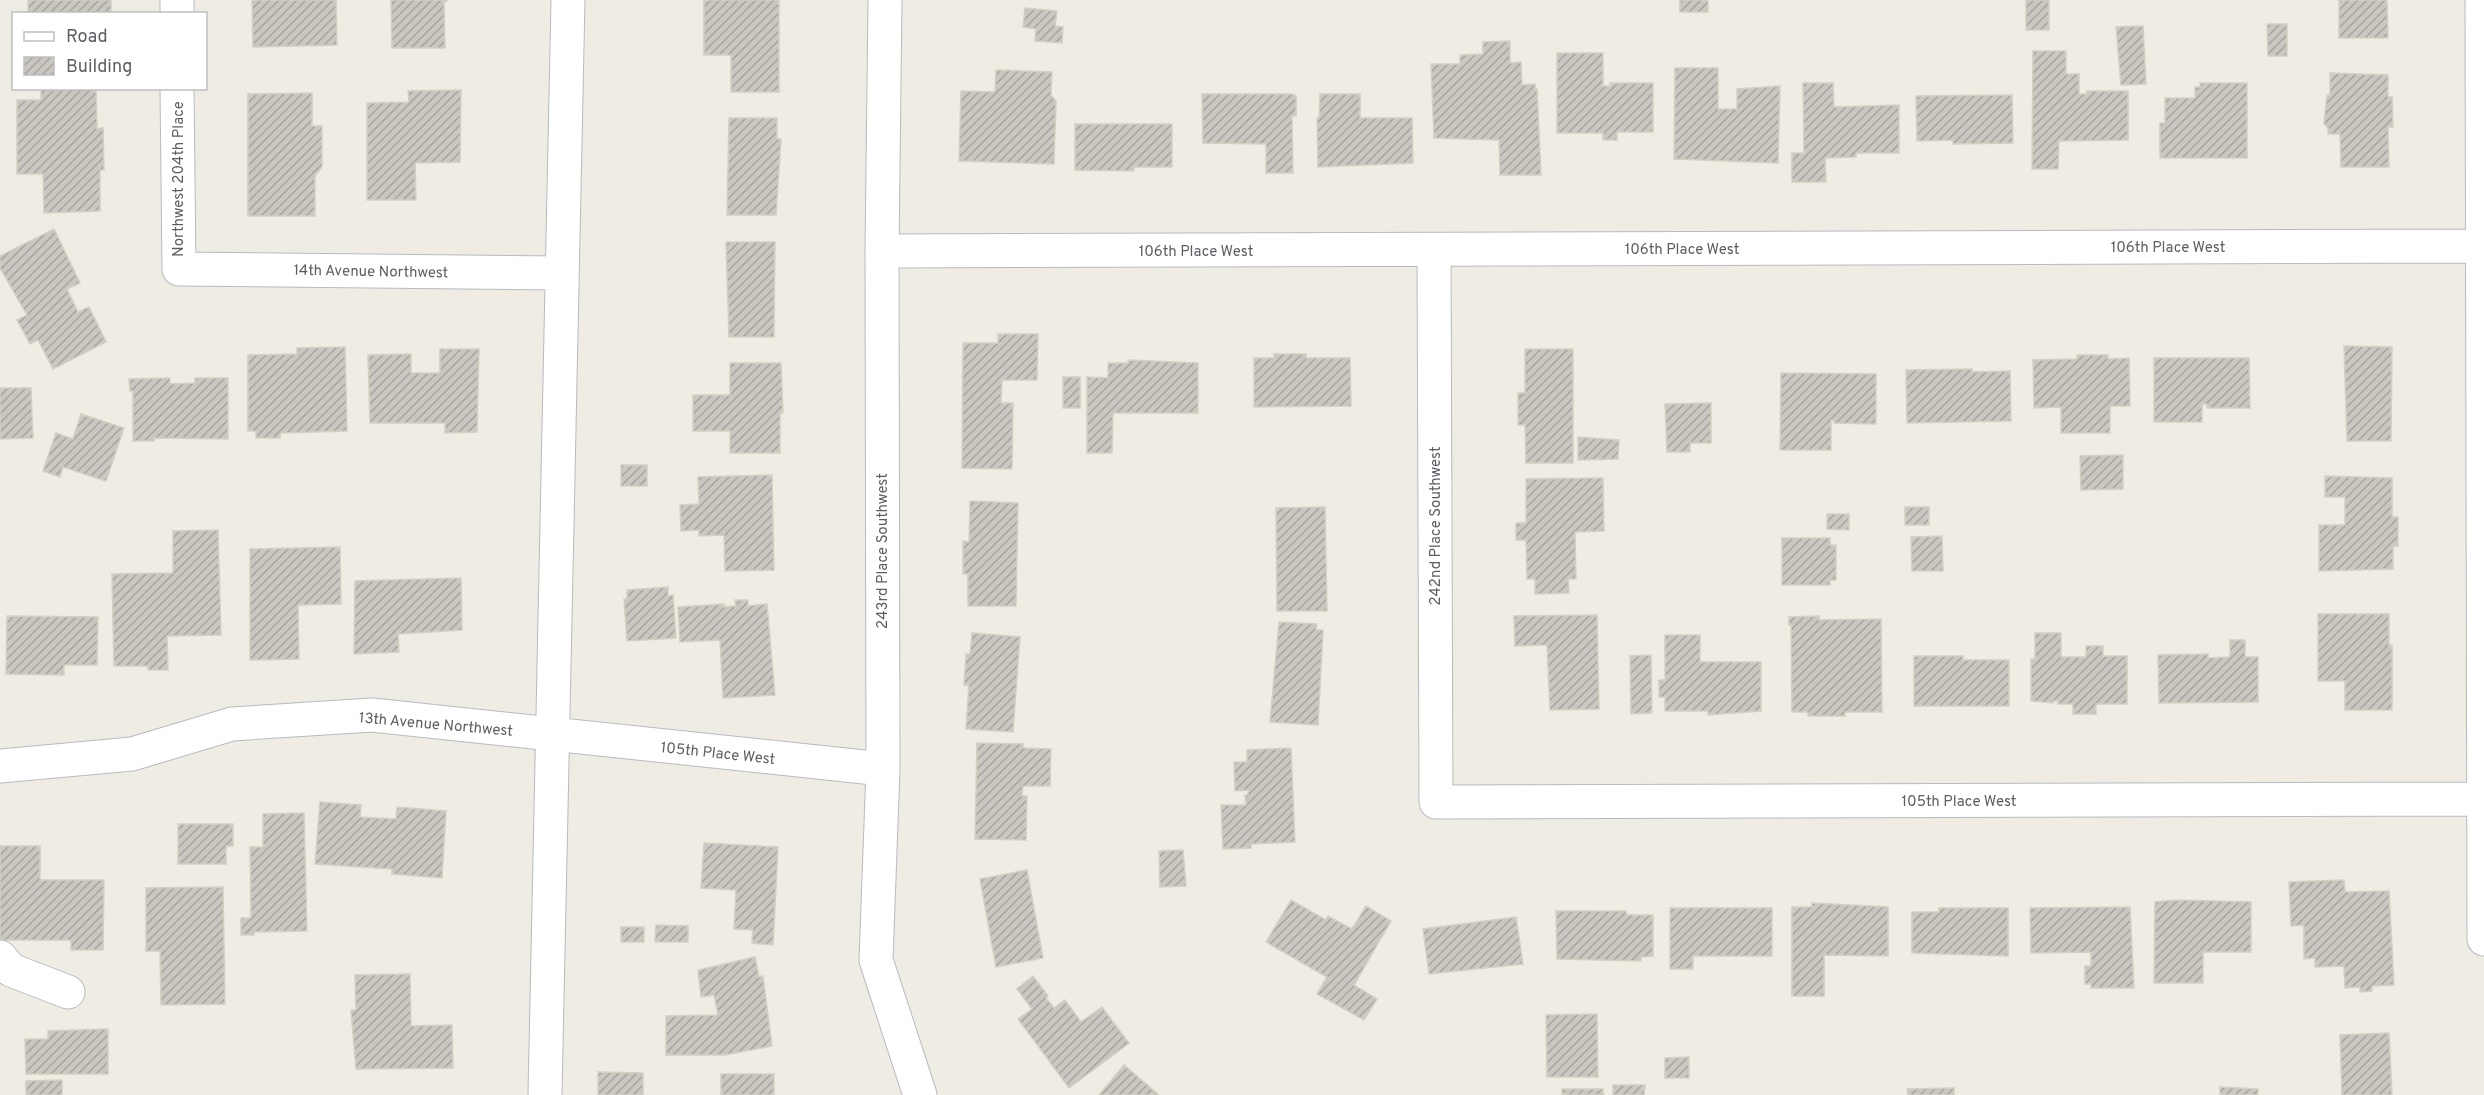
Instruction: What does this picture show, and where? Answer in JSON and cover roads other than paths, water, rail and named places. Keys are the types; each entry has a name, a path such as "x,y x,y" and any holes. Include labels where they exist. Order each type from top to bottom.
{"street":[{"path":"545,1095 568,0"},
{"name":"243rd Place Southwest","path":"885,0 882,251 883,769 876,960 920,1095"},
{"path":"2482,0 2484,939"},
{"name":"Northwest 204th Place","path":"177,90 179,269"},
{"name":"106th Place West","path":"882,251 2482,246"},
{"name":"242nd Place Southwest","path":"1434,250 1436,802"},
{"name":"14th Avenue Northwest","path":"179,269 562,273"},
{"name":"13th Avenue Northwest","path":"0,766 132,754 232,724 372,715 554,736"},
{"name":"105th Place West","path":"554,736 883,769"},
{"name":"105th Place West","path":"1436,802 2483,799"},
{"path":"0,957 11,970 68,992"}]}
